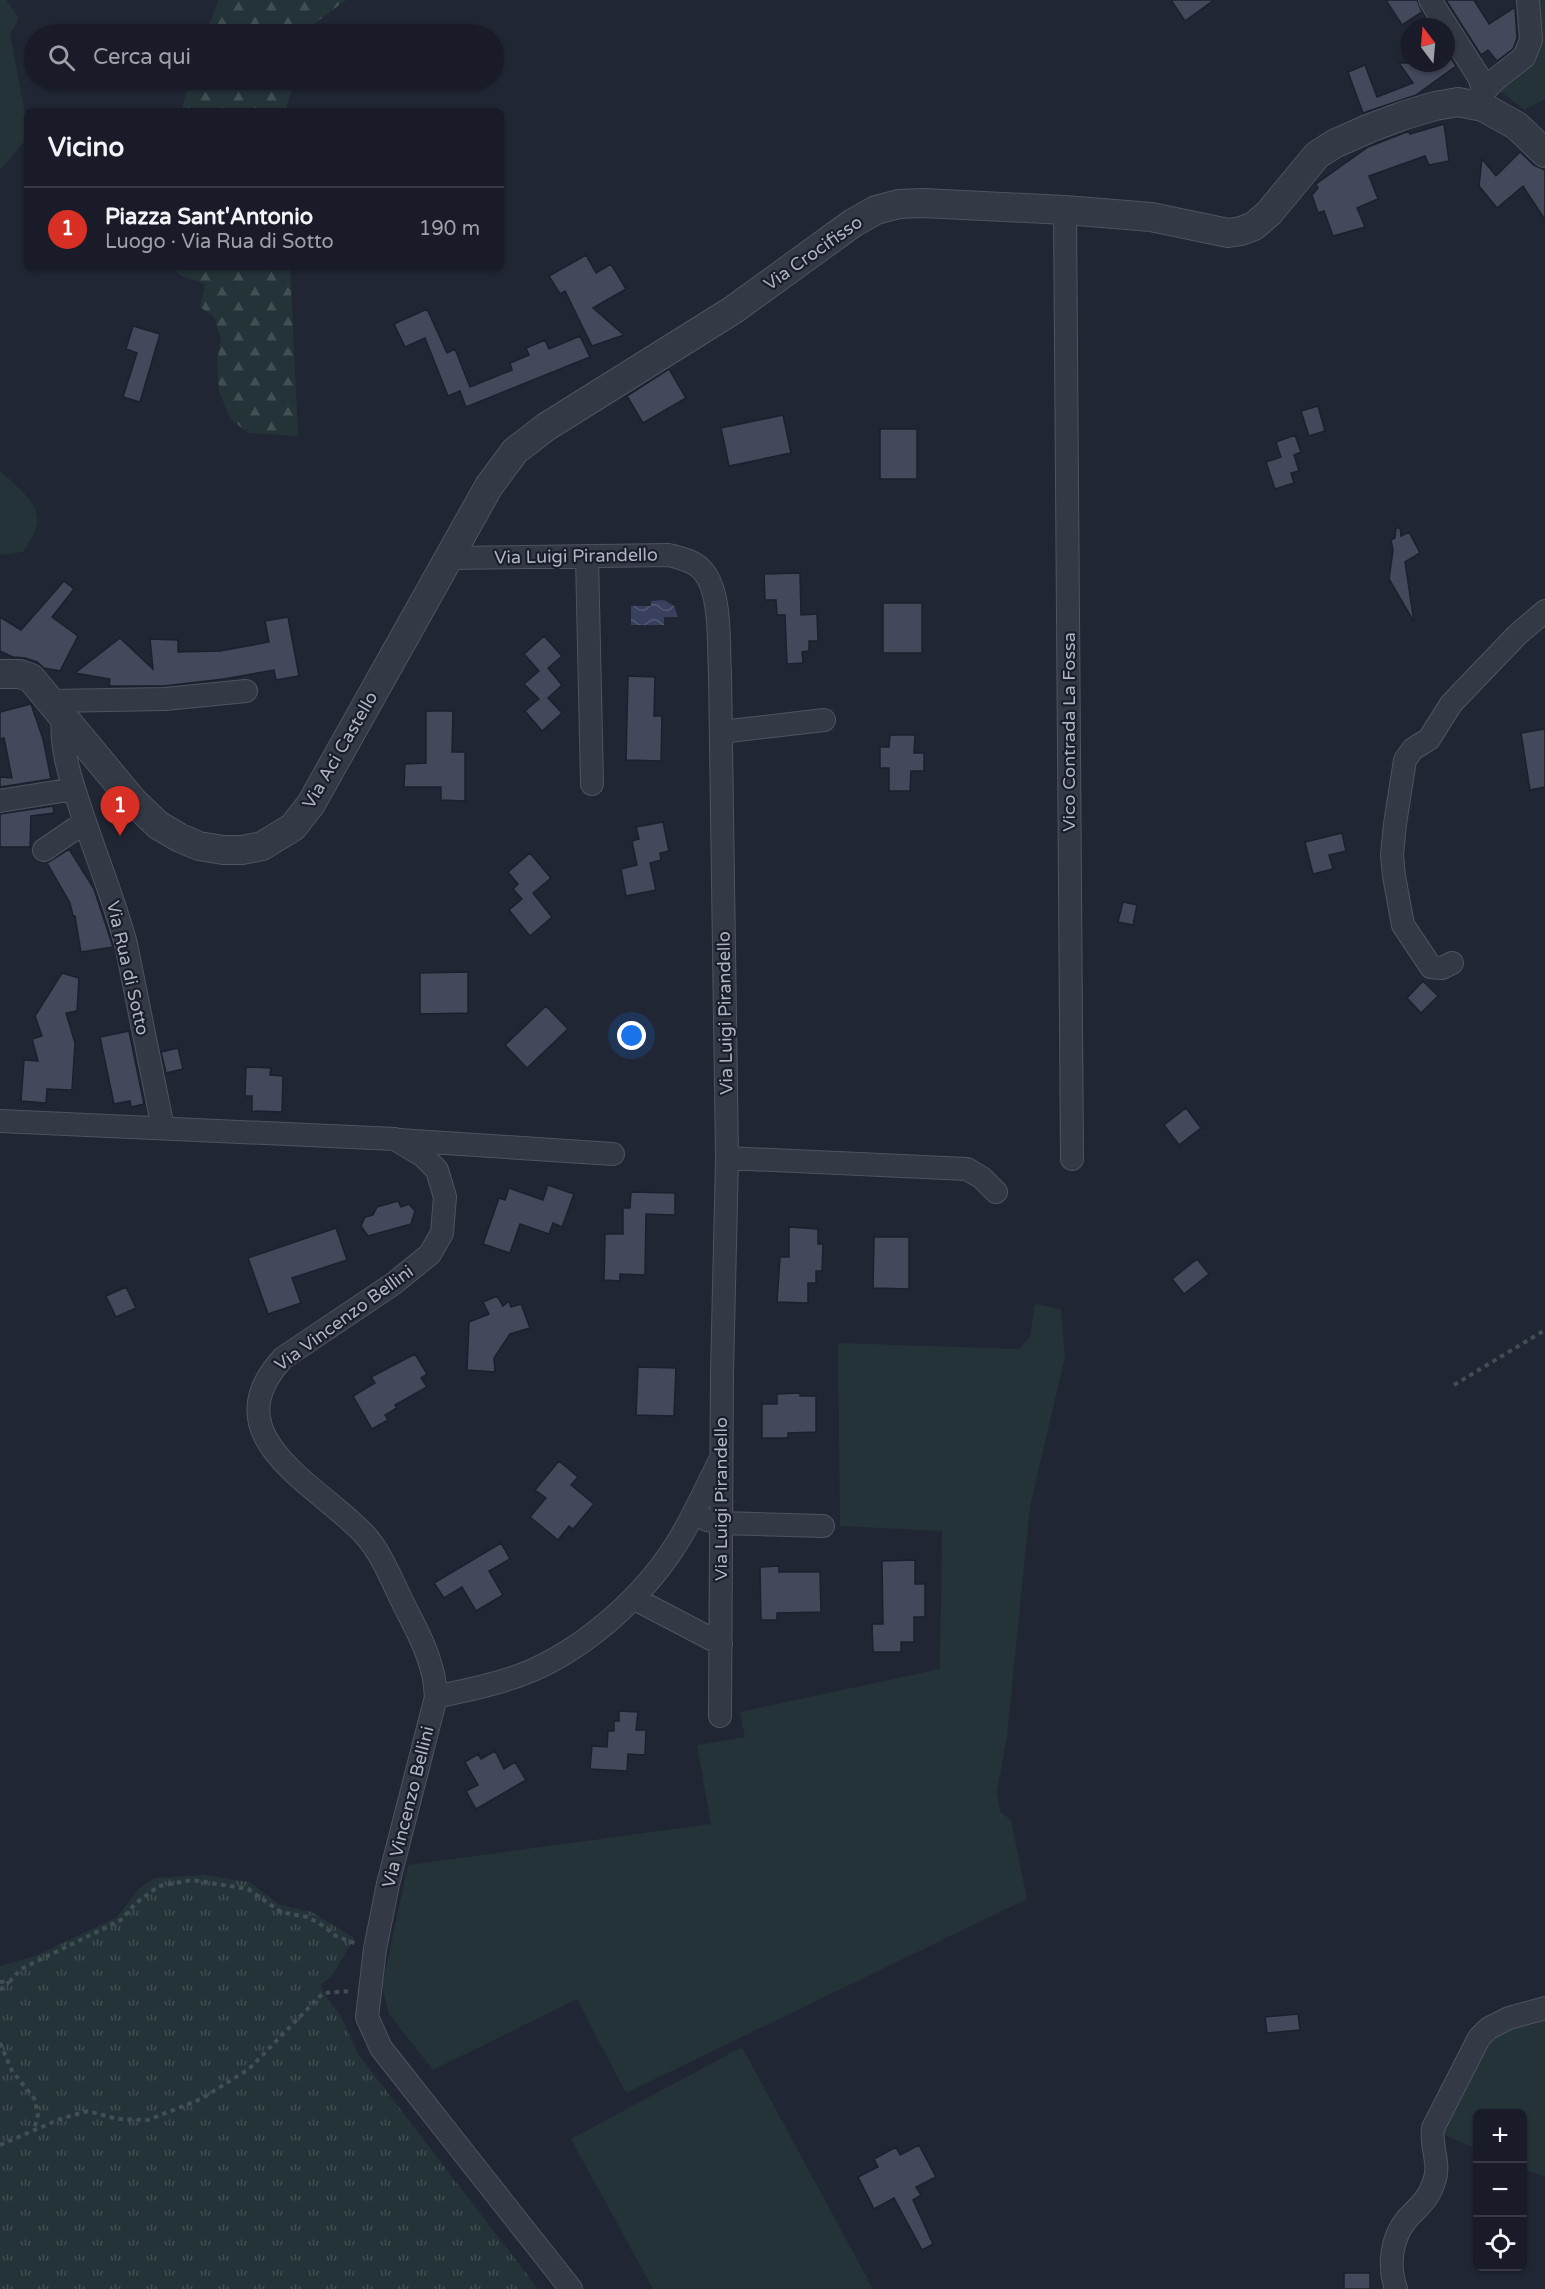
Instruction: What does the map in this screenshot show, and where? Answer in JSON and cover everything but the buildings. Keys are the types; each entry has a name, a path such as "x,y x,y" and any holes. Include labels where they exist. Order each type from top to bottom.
{"street":[{"path":"1430,0 1479,77 1477,98 1483,107 1517,126 1545,153"},
{"path":"1477,98 1524,57 1531,40 1528,0"},
{"name":"Via Crocifisso","path":"515,452 546,427 733,309 853,223 876,210 899,204 923,203 1065,210 1151,217 1228,233 1254,226 1269,213 1317,156 1334,144 1370,128 1435,106 1477,98"},
{"name":"Vico Contrada La Fossa","path":"1065,210 1072,1159"},
{"name":"Via Aci Castello","path":"58,708 133,801 158,825 199,846 242,850 262,846 293,827 311,804 489,486 515,452"},
{"name":"Via Luigi Pirandello","path":"449,558 669,555 687,560 702,569 712,585 717,611 721,732 727,1158 720,1716"},
{"path":"587,556 592,784"},
{"path":"1452,963 1442,968 1431,967 1403,925 1397,897 1393,845 1405,760 1413,749 1429,739 1451,704 1472,681 1545,611"},
{"path":"0,674 20,674 32,678 58,708 246,691"},
{"name":"Via Rua di Sotto","path":"58,708 67,768 118,914 126,944 162,1128"},
{"path":"721,732 824,720"},
{"path":"0,801 74,789"},
{"path":"44,850 85,822"},
{"name":"Via Vincenzo Bellini","path":"0,1121 395,1139 423,1156 437,1170 445,1197 442,1233 430,1254 393,1284 283,1358 268,1374 258,1395 258,1416 266,1440 277,1456 366,1537 386,1569 426,1651 433,1673 436,1697 388,1884 375,1949 367,2017 381,2048 571,2289"},
{"path":"395,1139 613,1154"},
{"path":"727,1158 968,1169 982,1178 996,1192"},
{"path":"436,1697 532,1670 568,1651 620,1613 635,1599 680,1539 722,1457"},
{"path":"691,1517 721,1523 823,1526"},
{"path":"635,1599 721,1644"},
{"path":"1396,2289 1392,2253 1398,2233 1425,2202 1435,2181 1437,2159 1431,2140 1433,2128 1479,2037 1489,2028 1509,2018 1545,2007"}],"path":[{"path":"1454,1385 1545,1330"},
{"path":"0,1990 21,1969 122,1920 135,1904 159,1886 192,1880 248,1889 281,1911 307,1917 336,1936 375,1949"},
{"path":"0,1982 10,1982"},
{"path":"0,2145 60,2119 88,2111 117,2119 148,2120 201,2099 249,2069 323,1993 369,1989"},
{"path":"0,2043 12,2071 34,2098 38,2114 34,2130"}],"green space":[{"path":"0,0 6,0 19,18 10,34 24,108 24,142 0,170"},
{"path":"219,0 346,0 315,24 209,24"},
{"path":"1537,0 1545,0 1545,99 1524,110 1500,91 1530,66"},
{"path":"187,90 292,90 286,108 182,108"},
{"path":"176,270 290,270 298,436 249,433 230,419 219,390 217,361 221,339 214,317 200,307 205,284 181,276"},
{"path":"0,471 28,497 36,513 35,531 23,552 0,555"},
{"path":"1035,1304 1061,1309 1065,1357 1030,1506 1007,1736 997,1792 1000,1812 1011,1820 1027,1899 626,2093 577,1999 433,2070 389,2014 382,1987 408,1865 711,1824 697,1745 745,1737 740,1712 940,1669 942,1531 840,1526 838,1343 1019,1349 1030,1337"},
{"path":"204,1875 249,1882 280,1905 312,1912 354,1938 332,1976 321,1984 323,1993 341,2016 358,2054 538,2289 0,2289 0,1966 38,1955 117,1917 139,1889 154,1878"},
{"path":"1545,2016 1545,2177 1527,2170 1527,2109 1473,2109 1473,2147 1438,2132 1491,2035"},
{"path":"742,2047 873,2289 653,2289 571,2139"}],"water":[{"path":"664,600 674,606 678,617 664,617 664,625 631,625 631,606 651,606 651,601"}],"place":[{"name":"Piazza Sant'Antonio","path":"120,836"}]}
